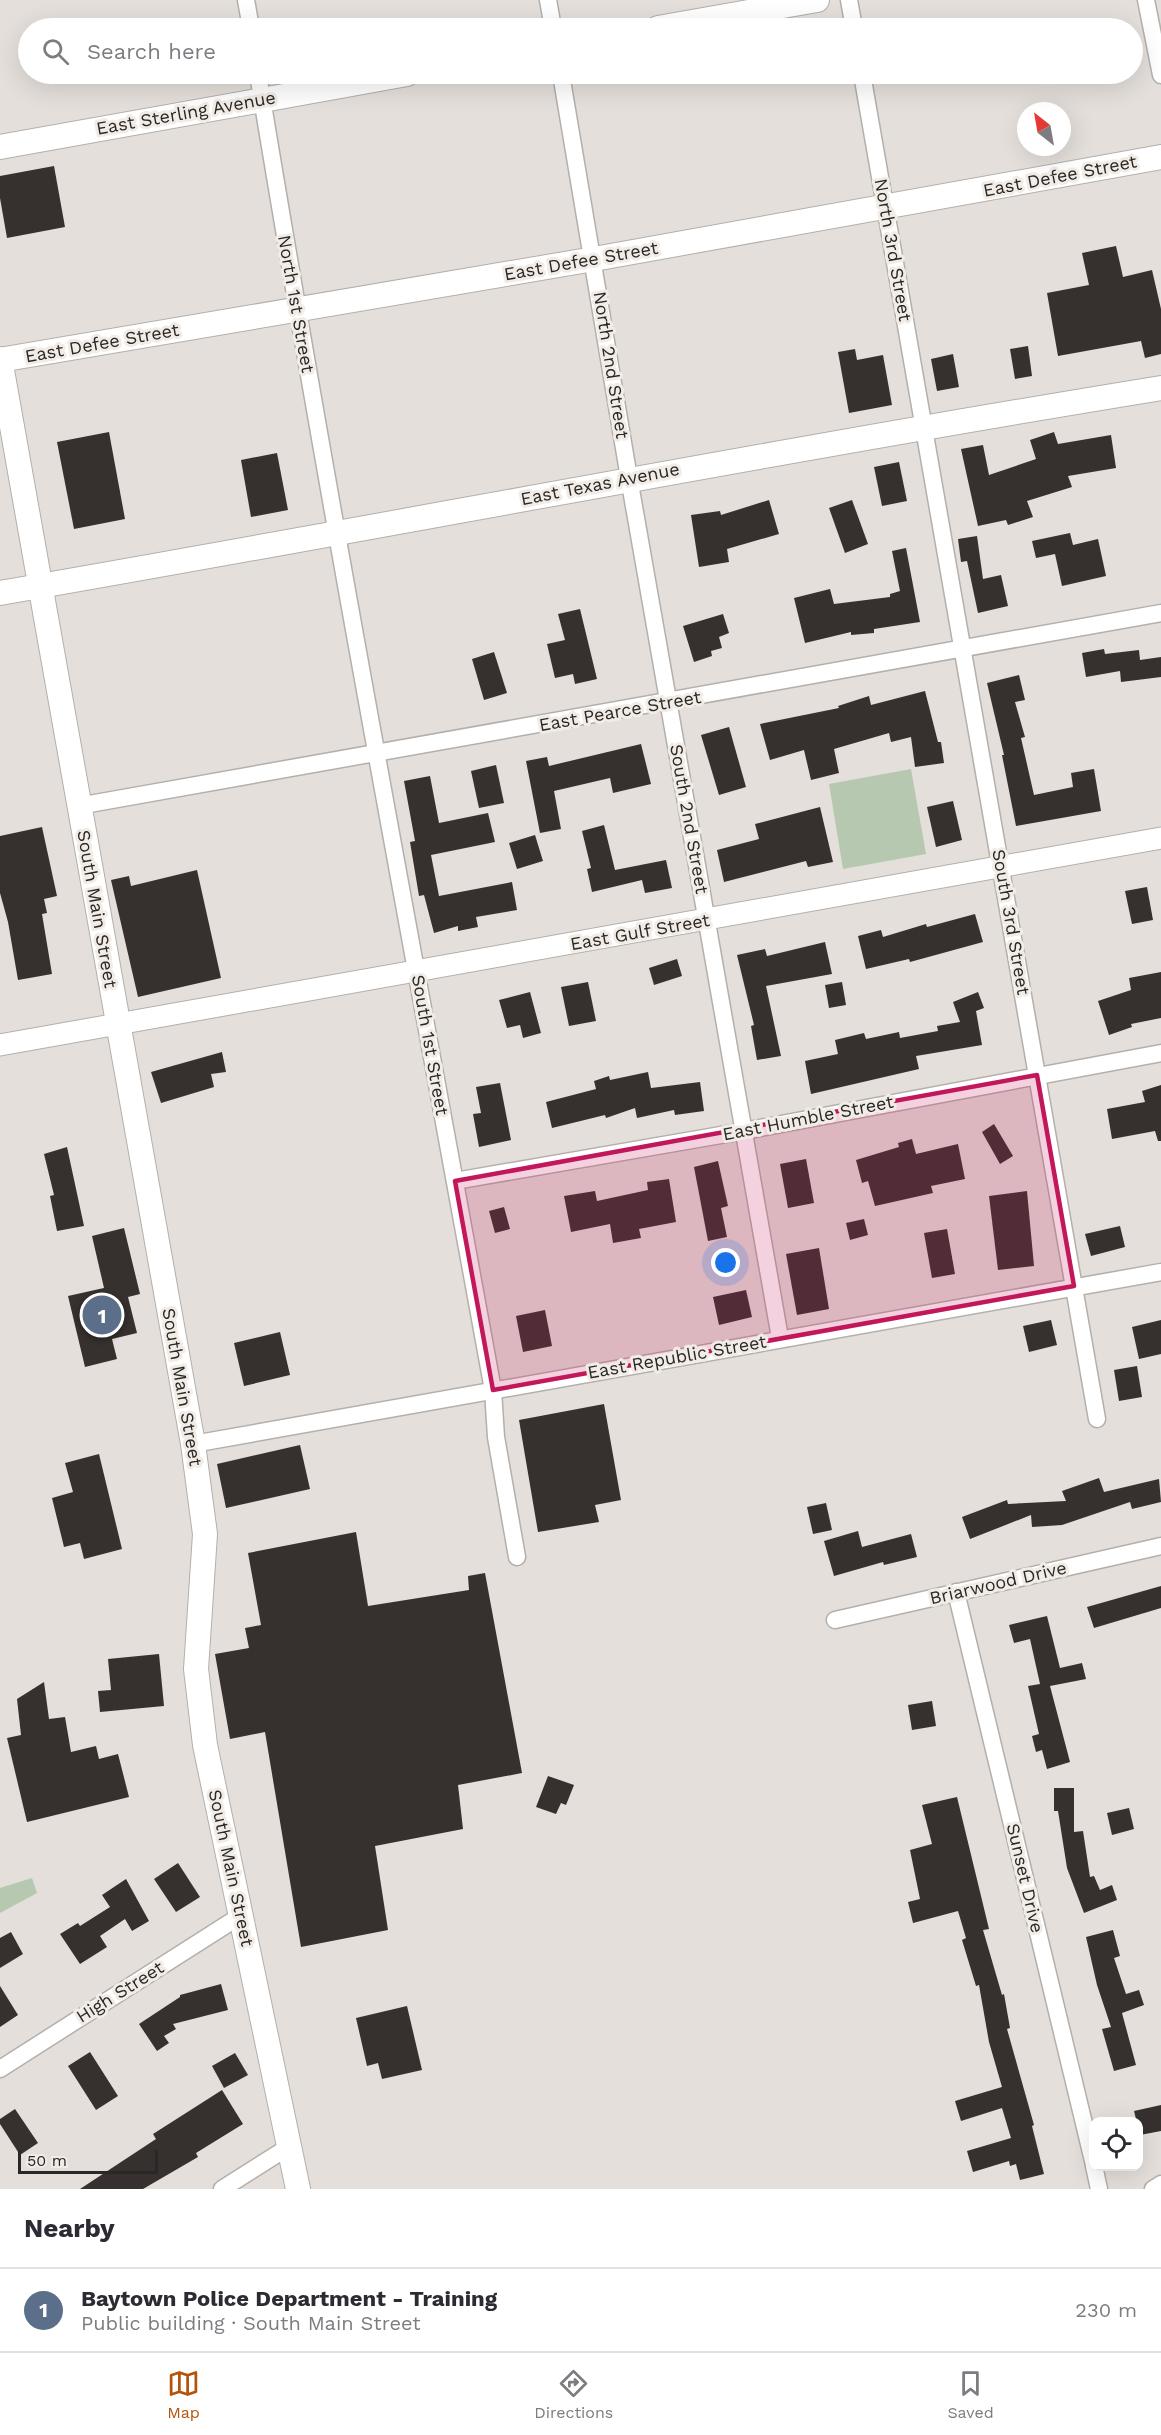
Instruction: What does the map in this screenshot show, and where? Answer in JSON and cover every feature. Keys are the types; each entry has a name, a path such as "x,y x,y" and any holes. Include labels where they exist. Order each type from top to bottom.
{"main road":[{"path":"715,18 817,0"},
{"name":"East Sterling Avenue","path":"0,147 350,84"},
{"name":"East Defee Street","path":"0,360 886,208 1161,157"},
{"name":"South Main Street","path":"0,360 193,1444 205,1534 196,1669 205,1745 298,2189"},
{"name":"East Texas Avenue","path":"0,593 337,534 629,478 924,426 1161,388"}],"street":[{"path":"246,0 249,18"},
{"path":"548,0 551,18"},
{"path":"849,0 852,18"},
{"path":"1146,0 1161,75"},
{"name":"North 1st Street","path":"260,84 296,310 337,534"},
{"name":"North 2nd Street","path":"563,84 629,478"},
{"name":"North 3rd Street","path":"864,84 924,426"},
{"name":"South 3rd Street","path":"924,426 1097,1419"},
{"name":"South 2nd Street","path":"629,478 780,1338"},
{"name":"South 1st Street","path":"337,534 375,754 417,970 493,1390 496,1437 517,1557"},
{"name":"East Pearce Street","path":"78,806 1161,613"},
{"name":"East Gulf Street","path":"0,1045 1161,838"},
{"name":"East Humble Street","path":"455,1181 744,1131 1161,1053"},
{"name":"East Republic Street","path":"193,1444 1161,1272"},
{"name":"Briarwood Drive","path":"835,1620 1161,1546"},
{"name":"Sunset Drive","path":"956,1592 1089,2145"},
{"name":"High Street","path":"0,2069 240,1916"},
{"path":"222,2189 290,2146"},
{"name":"Sunset Drive","path":"1095,2171 1099,2189"},
{"path":"1153,2189 1161,2184"}],"highlighted area":[{"path":"1037,1075 1074,1286 493,1390 455,1181"}],"green space":[{"path":"911,769 926,854 843,869 829,784"},
{"path":"32,1878 37,1893 0,1913 0,1888"}],"building":[{"path":"54,166 65,227 7,238 0,198 0,176"},
{"path":"1116,246 1123,277 1152,270 1161,309 1161,354 1145,358 1141,341 1058,356 1047,293 1089,285 1082,253"},
{"path":"1028,346 1032,376 1015,379 1010,349"},
{"path":"855,349 857,360 883,355 892,405 849,413 838,352"},
{"path":"953,354 959,387 937,391 931,359"},
{"path":"109,432 125,519 74,529 57,442"},
{"path":"1054,432 1058,444 1111,435 1116,468 1068,476 1072,487 1027,501 1033,517 1008,525 1006,520 978,526 961,449 983,445 989,475 1036,459 1030,440"},
{"path":"277,453 288,510 251,517 241,460"},
{"path":"899,462 907,501 882,506 874,467"},
{"path":"769,500 779,534 727,549 729,562 699,567 691,515 720,511 721,515"},
{"path":"852,500 868,544 845,553 829,508"},
{"path":"1070,533 1073,545 1098,539 1106,576 1062,586 1055,554 1036,558 1032,541"},
{"path":"977,536 983,579 1001,575 1008,606 978,613 967,561 961,562 958,539"},
{"path":"906,548 920,622 874,629 874,633 851,635 851,632 805,643 794,598 830,589 834,604 890,597 890,594 900,591 892,551"},
{"path":"580,609 597,679 575,684 573,674 555,678 547,644 565,640 558,614"},
{"path":"723,614 729,633 719,637 722,648 711,651 712,656 694,662 683,626"},
{"path":"1104,649 1105,654 1139,650 1140,660 1161,657 1161,677 1121,682 1120,671 1086,677 1082,653"},
{"path":"494,652 507,693 484,700 472,659"},
{"path":"1019,675 1025,700 1015,702 1025,737 1021,738 1034,795 1073,787 1071,773 1094,769 1101,811 1016,826 1002,755 1004,755 987,683"},
{"path":"925,691 938,742 941,742 944,763 915,767 911,737 891,742 889,733 834,749 839,773 811,780 804,750 770,760 760,724 839,708 838,706 869,696 871,705"},
{"path":"729,727 746,787 719,795 701,735"},
{"path":"641,744 651,784 613,793 610,778 554,791 561,829 540,833 526,761 547,757 549,766"},
{"path":"496,765 504,803 479,808 471,771"},
{"path":"430,776 439,823 488,813 495,842 431,855 439,896 512,882 517,910 476,917 478,927 458,931 458,926 434,933 424,895 419,896 410,842 415,841 404,781"},
{"path":"953,801 962,840 936,847 927,807"},
{"path":"820,807 833,862 808,867 806,861 724,882 717,850 759,839 755,824"},
{"path":"604,825 615,870 666,860 672,888 645,893 642,880 592,892 587,869 591,868 582,831"},
{"path":"42,827 57,896 44,899 47,913 42,914 52,974 18,980 8,922 0,893 0,836"},
{"path":"535,835 543,861 517,869 509,843"},
{"path":"197,870 221,978 138,997 111,880 129,876 131,886"},
{"path":"1147,887 1153,920 1132,924 1125,891"},
{"path":"975,914 983,942 910,962 909,959 866,969 858,936 881,930 883,937 926,924 927,927"},
{"path":"825,942 832,974 766,986 781,1056 757,1060 751,1026 754,1025 737,955 765,949 767,956"},
{"path":"677,959 682,976 654,985 649,968"},
{"path":"1161,972 1161,1018 1131,1024 1132,1027 1109,1035 1098,1001 1131,990 1129,978"},
{"path":"588,982 596,1021 569,1026 561,987"},
{"path":"842,982 846,1005 829,1008 825,985"},
{"path":"530,992 541,1033 523,1038 520,1025 507,1028 499,1000"},
{"path":"978,992 984,1008 976,1011 982,1045 916,1056 919,1069 811,1094 805,1061 838,1054 835,1040 864,1033 866,1039 899,1032 900,1038 938,1031 937,1026 960,1022 953,1002"},
{"path":"222,1052 226,1072 211,1074 214,1087 161,1103 151,1072"},
{"path":"648,1072 651,1088 700,1082 704,1111 675,1115 674,1110 637,1118 635,1108 606,1118 605,1115 552,1128 546,1102 596,1089 594,1081 609,1076 610,1080"},
{"path":"500,1083 511,1140 479,1147 473,1114 481,1113 476,1087"},
{"path":"1161,1085 1161,1141 1158,1141 1155,1131 1112,1139 1107,1109 1145,1102 1142,1091"},
{"path":"994,1124 1013,1156 1000,1164 982,1132"},
{"path":"912,1139 916,1154 958,1144 965,1179 931,1186 933,1193 875,1206 868,1181 862,1183 856,1160 899,1147 898,1143"},
{"path":"67,1147 84,1226 57,1231 50,1196 54,1195 44,1154"},
{"path":"806,1159 814,1203 788,1208 780,1164"},
{"path":"718,1161 728,1206 721,1208 727,1237 708,1241 694,1167"},
{"path":"669,1179 676,1222 639,1229 641,1238 613,1243 610,1224 571,1232 564,1196 595,1191 597,1201 648,1190 647,1182"},
{"path":"1027,1191 1034,1266 998,1270 989,1196"},
{"path":"504,1207 510,1229 495,1233 489,1211"},
{"path":"864,1219 868,1235 850,1240 846,1223"},
{"path":"1120,1226 1125,1247 1091,1256 1085,1234"},
{"path":"124,1228 140,1294 128,1297 137,1333 112,1339 117,1359 85,1367 68,1296 104,1288 92,1236"},
{"path":"947,1229 955,1274 932,1278 924,1233"},
{"path":"819,1248 829,1309 797,1315 786,1254"},
{"path":"746,1290 752,1317 719,1325 713,1297"},
{"path":"545,1310 552,1346 523,1352 516,1316"},
{"path":"1051,1320 1057,1345 1029,1352 1023,1326"},
{"path":"1161,1320 1161,1354 1139,1359 1132,1327"},
{"path":"280,1332 290,1375 244,1386 234,1343"},
{"path":"1137,1366 1142,1397 1119,1401 1114,1370"},
{"path":"604,1404 621,1500 595,1505 599,1522 538,1532 519,1420"},
{"path":"300,1445 310,1489 226,1508 217,1464"},
{"path":"99,1454 122,1549 84,1559 80,1543 64,1547 52,1498 73,1492 65,1463"},
{"path":"1099,1478 1104,1492 1159,1479 1161,1502 1132,1509 1130,1502 1062,1525 1032,1527 1031,1515 970,1539 962,1517 1007,1500 1008,1504 1066,1501 1062,1491"},
{"path":"826,1503 832,1530 813,1534 807,1507"},
{"path":"858,1531 862,1547 911,1534 917,1557 884,1565 883,1562 834,1576 824,1541"},
{"path":"356,1532 368,1606 469,1590 468,1576 485,1573 522,1773 458,1785 463,1829 375,1846 388,1930 301,1947 265,1732 230,1739 215,1654 249,1648 245,1628 261,1625 248,1553"},
{"path":"1161,1586 1161,1608 1094,1628 1087,1607"},
{"path":"1047,1616 1060,1668 1082,1663 1086,1679 1050,1686 1070,1762 1047,1769 1042,1750 1036,1752 1032,1736 1039,1734 1028,1686 1040,1684 1030,1639 1014,1643 1009,1625"},
{"path":"159,1654 164,1706 100,1712 98,1691 111,1690 108,1659"},
{"path":"44,1682 49,1719 65,1717 71,1752 96,1746 99,1759 118,1754 129,1797 27,1822 7,1738 21,1735 17,1699"},
{"path":"932,1701 936,1726 912,1730 908,1705"},
{"path":"548,1776 574,1785 566,1805 561,1803 556,1814 536,1807"},
{"path":"1054,1788 1074,1788 1074,1832 1083,1831 1090,1877 1094,1876 1100,1890 1112,1885 1117,1900 1084,1913 1067,1868 1058,1811 1054,1811"},
{"path":"957,1797 989,1929 983,1930 1002,1995 1004,1994 1010,2028 1007,2029 1034,2125 1032,2126 1044,2174 1020,2180 1016,2164 1010,2166 1009,2161 973,2172 967,2151 1011,2138 1002,2108 961,2121 955,2101 1002,2087 989,2042 979,1985 976,1986 962,1940 966,1938 958,1911 913,1923 908,1902 920,1899 910,1850 932,1844 922,1805"},
{"path":"1129,1808 1134,1829 1112,1835 1107,1813"},
{"path":"178,1863 200,1897 176,1912 154,1879"},
{"path":"126,1879 149,1921 132,1931 125,1919 100,1936 107,1947 80,1964 60,1934 78,1923 80,1926 110,1907 102,1895"},
{"path":"1113,1930 1120,1956 1114,1958 1126,1994 1139,1990 1144,2005 1122,2013 1136,2065 1114,2071 1102,2029 1111,2027 1097,1985 1086,1937"},
{"path":"11,1932 23,1954 0,1968 0,1938"},
{"path":"221,1984 228,2010 173,2024 176,2029 164,2036 169,2043 157,2051 139,2024 180,1995"},
{"path":"0,1986 18,2015 0,2027"},
{"path":"407,2006 422,2070 382,2079 378,2063 367,2066 356,2018"},
{"path":"90,2052 118,2096 96,2110 68,2066"},
{"path":"235,2053 248,2075 224,2088 212,2066"},
{"path":"222,2090 243,2124 196,2153 198,2157 143,2189 80,2189 156,2139 153,2134"},
{"path":"1161,2105 1161,2131 1143,2134 1143,2117 1136,2117 1134,2111"},
{"path":"15,2109 38,2143 20,2155 0,2124 0,2119"}],"place":[{"name":"Baytown Police Department - Training","path":"102,1315"}]}
